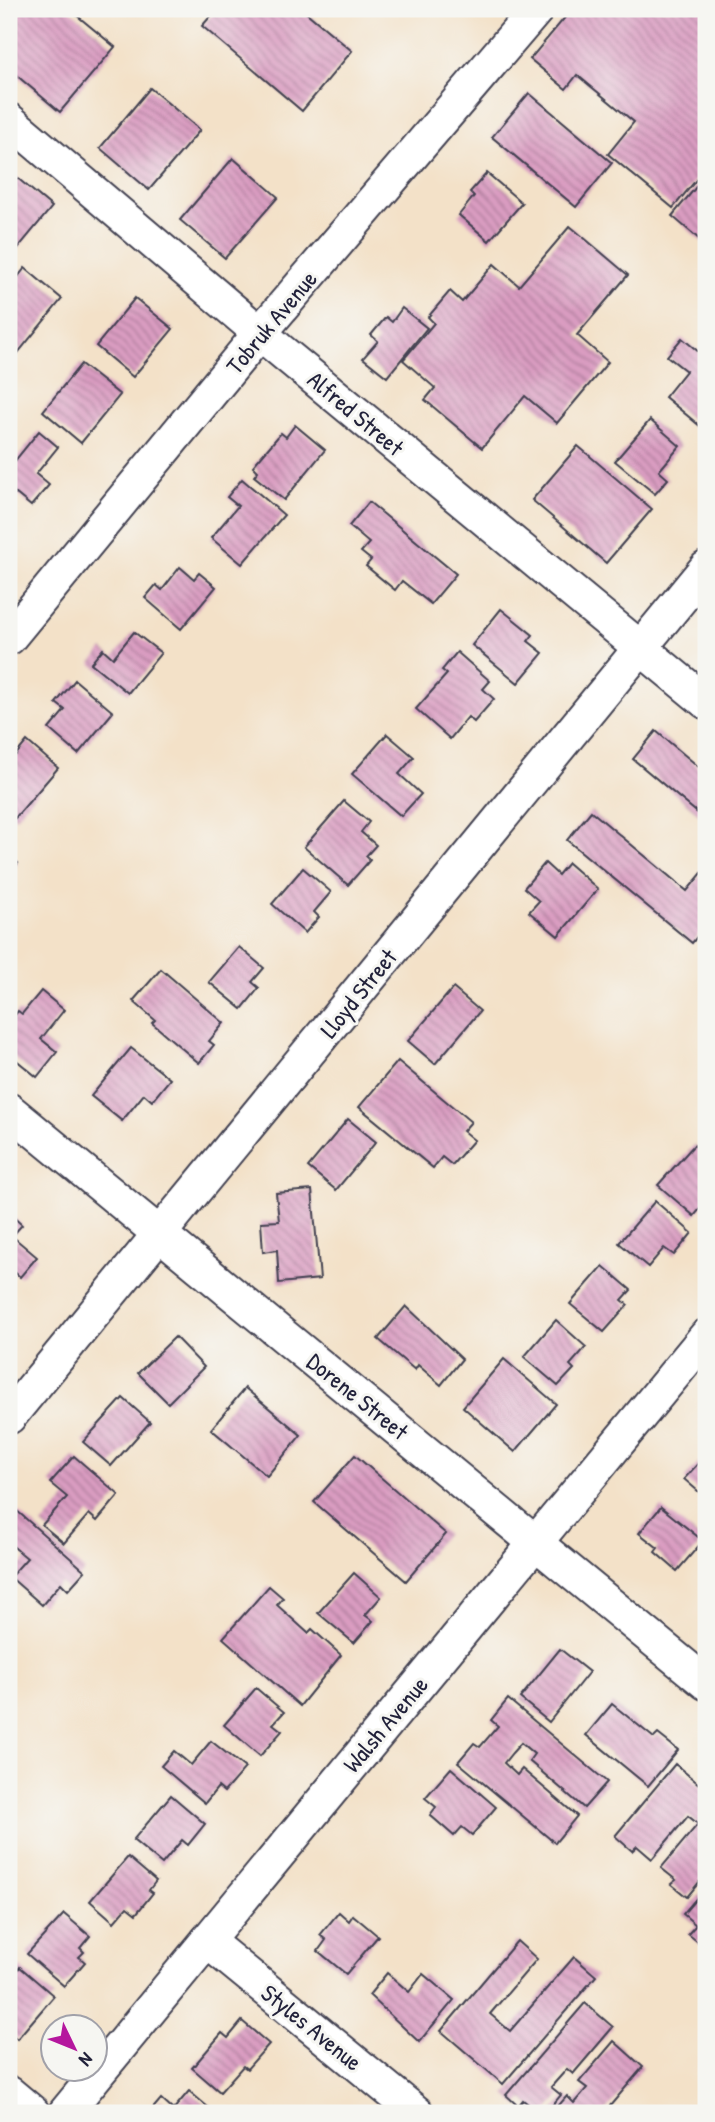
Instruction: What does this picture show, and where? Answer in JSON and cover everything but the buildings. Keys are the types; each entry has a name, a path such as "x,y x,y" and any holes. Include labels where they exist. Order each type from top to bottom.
{"street":[{"name":"Tobruk Avenue","path":"9,638 260,334 537,9"},
{"name":"Alfred Street","path":"9,120 260,334 706,702"},
{"name":"Lloyd Street","path":"9,1417 706,568"},
{"name":"Dorene Street","path":"9,1110 706,1683"},
{"name":"Walsh Avenue","path":"65,2113 706,1336"},
{"name":"Styles Avenue","path":"207,1941 417,2113"},
{"path":"9,2093 33,2113"}]}
